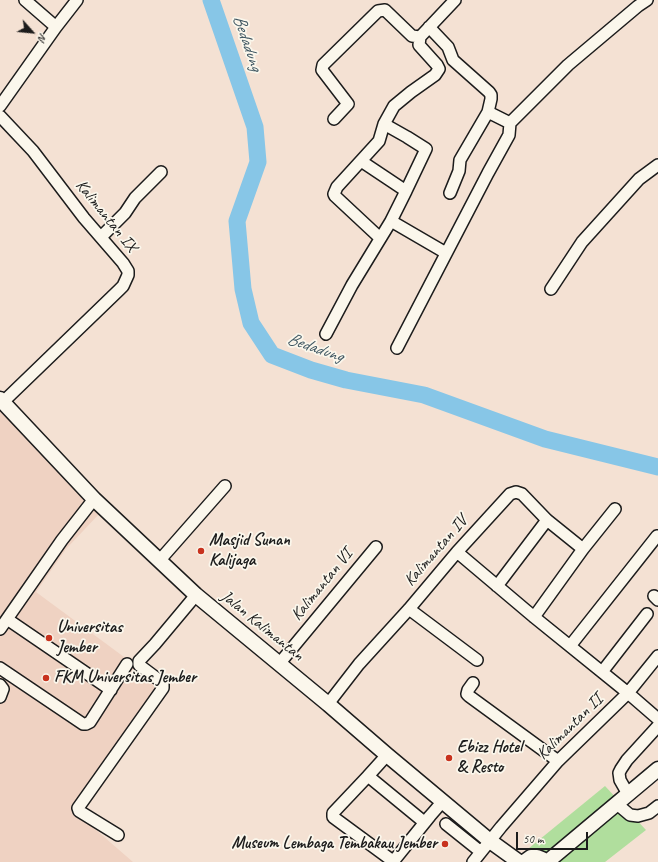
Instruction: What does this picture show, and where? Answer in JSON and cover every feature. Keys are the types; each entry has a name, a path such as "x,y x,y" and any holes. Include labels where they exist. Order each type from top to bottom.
{"main road":[{"name":"Jalan Kalimantan","path":"2,401 94,499 196,595 490,841 519,862"},
{"path":"524,862 531,858 537,857 547,862 658,769"}],"street":[{"path":"26,0 56,27"},
{"path":"0,106 77,0"},
{"path":"380,238 334,194 337,188 379,141 384,124 394,106 435,75 439,70 437,65 419,45 420,37 454,0"},
{"path":"397,348 488,172 509,135 510,123 568,65 647,0"},
{"path":"334,119 348,104 322,70 323,65 378,11 386,10 412,36 420,37"},
{"path":"429,27 448,47 453,60 491,95 491,104 488,112 460,160 459,171 450,193"},
{"path":"488,112 510,123"},
{"name":"Kalimantan IX","path":"0,116 33,151 128,271 124,286 2,401"},
{"path":"326,334 352,285 390,222 426,149 384,124"},
{"path":"361,161 406,191"},
{"path":"551,289 582,242 639,179 658,165"},
{"path":"101,237 125,213 135,198 161,172"},
{"path":"390,222 446,253"},
{"path":"159,561 225,486"},
{"name":"Kalimantan IV","path":"328,704 359,664 409,609 457,552 512,493 517,492 522,494 547,520 583,549"},
{"path":"0,629 62,540 94,499"},
{"path":"534,617 583,549 615,510"},
{"path":"497,586 547,520"},
{"path":"570,646 657,536"},
{"name":"Kalimantan VI","path":"280,664 376,547"},
{"path":"457,552 658,719"},
{"path":"118,835 79,811 78,807 163,688 163,683 139,665 139,661 196,595"},
{"path":"409,609 477,660"},
{"path":"602,672 647,614"},
{"path":"7,619 112,690"},
{"name":"Kalimantan II","path":"473,862 558,761 628,693 658,656"},
{"path":"0,668 83,724 88,724 112,690 127,664"},
{"path":"474,683 468,690 467,694 469,696 558,761"},
{"path":"0,685 2,689 0,697"},
{"path":"628,794 620,780 619,773 627,760 658,726"},
{"path":"387,755 333,813 333,818 392,860 396,858 424,822 444,802"},
{"path":"368,776 424,822"},
{"path":"617,804 630,814 638,816 650,814 658,806"},
{"path":"446,824 481,852"}],"shaded area":[{"name":"Universitas Jember","path":"0,411 100,513 66,549 36,592 162,685 73,810 133,862 0,862"}],"green space":[{"path":"605,786 646,830 605,862 512,862"}],"waterway":[{"name":"Bedadung","path":"211,0 255,127 258,162 237,221 243,289 251,323 272,355 311,370 346,380 424,395 545,439 658,467"}],"place":[{"name":"Masjid Sunan Kalijaga","path":"201,551"},
{"name":"Universitas Jember","path":"49,638"},
{"name":"FKM Universitas Jember","path":"46,678"},
{"name":"Ebizz Hotel & Resto","path":"449,758"},
{"name":"Museum Lembaga Tembakau Jember","path":"445,844"}]}
